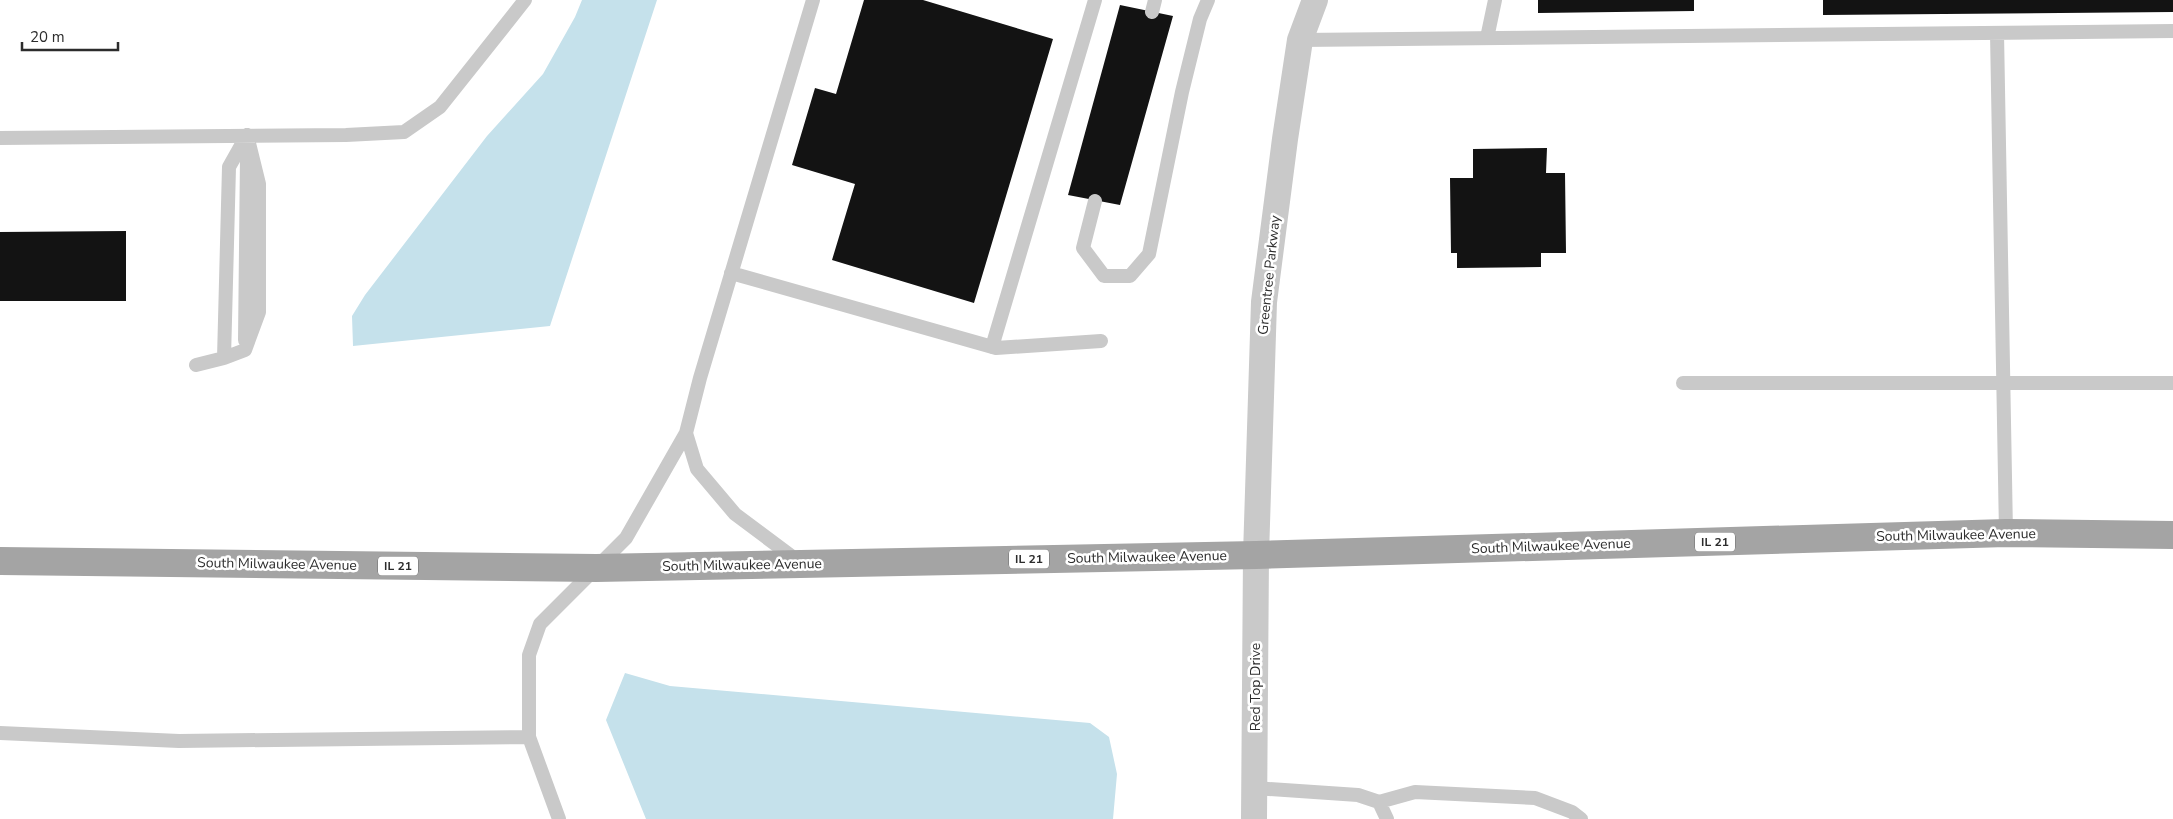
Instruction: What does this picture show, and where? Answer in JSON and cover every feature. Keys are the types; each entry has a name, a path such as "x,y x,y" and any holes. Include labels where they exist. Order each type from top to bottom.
{"main road":[{"name":"South Milwaukee Avenue","path":"0,561 596,568 1256,555 2006,533 2173,535"}],"street":[{"name":"Greentree Parkway","path":"1256,555 1264,302 1300,40 1315,0"},
{"name":"Red Top Drive","path":"1254,819 1256,555"}],"lane":[{"path":"0,138 346,135 404,132 440,107 524,0"},
{"path":"559,819 529,738 529,655 540,624 626,538 686,434 731,273 813,0"},
{"path":"1096,201 1083,248 1104,276 1130,276 1149,254 1158,218 1168,154 1180,101 1200,19 1208,0"},
{"path":"1487,38 1495,0"},
{"path":"992,347 1091,1"},
{"path":"1300,40 2173,31"},
{"path":"1998,33 2006,533"},
{"path":"196,365 224,358 245,350 259,312 259,184 247,136"},
{"path":"224,358 229,167 247,136"},
{"path":"731,273 992,347 1101,342"},
{"path":"1684,383 2173,383"},
{"path":"686,434 697,469 735,514 802,564"},
{"path":"0,733 179,741 529,738"},
{"path":"1255,788 1358,795 1379,802 1415,792 1535,798 1572,812 1581,819"},
{"path":"1379,802 1387,819"}],"water":[{"path":"582,0 657,0 550,326 353,346 352,316 365,295 487,136 543,74 575,17"},
{"path":"625,673 670,686 1090,723 1109,737 1117,774 1113,819 646,819 606,720"}],"building":[{"path":"864,0 923,0 1053,39 974,303 832,260 855,184 792,165 815,88 836,94"},
{"path":"1538,0 1694,0 1694,11 1538,13"},
{"path":"1823,0 2173,0 2173,12 1823,15"},
{"path":"1120,5 1173,16 1120,205 1068,195"},
{"path":"1547,148 1546,173 1565,173 1566,253 1541,253 1541,267 1457,268 1457,253 1451,253 1450,178 1473,178 1473,149"},
{"path":"126,231 126,301 0,301 0,232"}]}
